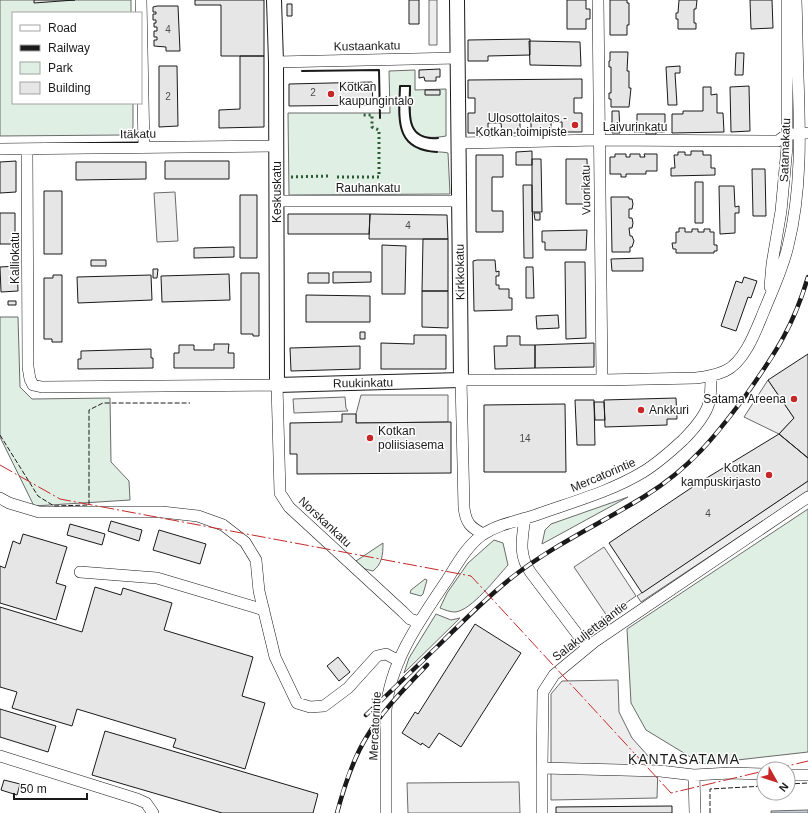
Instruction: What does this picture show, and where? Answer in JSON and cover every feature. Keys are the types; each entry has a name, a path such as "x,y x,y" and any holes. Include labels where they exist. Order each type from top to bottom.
{"main road":[{"name":"Keskuskatu","path":"274,0 276,62 277,385"},
{"name":"Kirkkokatu","path":"457,0 461,380"},
{"name":"Ruukinkatu","path":"277,385 461,380"}],"street":[{"path":"141,0 141,12"},
{"name":"Vuorikatu","path":"598,0 598,140 602,380"},
{"name":"Satamakatu","path":"770,296 772,264 781,211 782,144 787,134 787,0"},
{"name":"Satamakatu","path":"711,376 726,371 735,365 742,356 755,331 770,296 783,265 789,244 804,148 796,0"},
{"path":"142,49 144,147"},
{"name":"Kustaankatu","path":"276,62 458,58"},
{"path":"787,134 804,133"},
{"name":"Laivurinkatu","path":"459,143 598,140 782,144 804,148"},
{"name":"Itäkatu","path":"0,149 276,146"},
{"name":"Kalliokatu","path":"27,148 28,367"},
{"name":"Rauhankatu","path":"277,201 460,201"},
{"name":"Ruukinkatu","path":"28,367 30,379 33,385 42,387 277,385"},
{"name":"Ruukinkatu","path":"461,380 602,380 690,378 711,376"},
{"name":"Mercatorintie","path":"386,813 386,710 392,677 419,622 464,554 483,534 501,526 625,482 666,456 688,435 705,413 709,403 711,376"},
{"name":"Kirkkokatu","path":"461,380 465,519 475,530 483,534"},
{"name":"Norskankatu","path":"277,385 280,493 294,513 402,612 419,622"},
{"name":"Salakuljettajantie","path":"542,813 543,692 554,674 587,647 808,497"},
{"path":"0,498 9,503 39,512 162,512 198,516 223,526 245,542 256,560 259,591 275,657 297,703 310,708 324,706 348,688 377,656 386,654 399,661"},
{"path":"525,518 522,551 523,560 531,573 587,647"},
{"path":"80,572 157,578 264,610"},
{"path":"0,756 137,799 146,804 153,813"},
{"path":"542,768 660,771 694,776 730,773 756,774"},
{"path":"796,775 808,775"},
{"path":"694,776 695,813"}],"green space":[{"path":"0,0 131,0 131,12 12,12 12,104 133,104 133,127 131,133 124,135 0,136"},
{"path":"415,70 415,90 446,89 446,136 422,136 415,132 410,117 410,86 400,86 400,124 407,140 414,146 426,151 448,153 450,194 289,195 288,113 390,113 389,71"},
{"path":"0,317 18,317 20,387 32,399 110,398 111,462 129,481 130,500 34,506 0,437"},
{"path":"628,497 542,544 545,530 551,524"},
{"path":"808,509 808,752 702,764 646,730 631,703 627,629"},
{"path":"494,540 503,543 508,565 483,593 468,606 455,612 440,608 447,593 468,563"},
{"path":"383,543 381,559 373,571 365,569 356,561"},
{"path":"425,579 427,580 421,596 410,593 411,590"},
{"path":"436,614 451,620 460,618 404,673 409,658"}],"shaded area":[{"path":"429,0 437,0 437,45 429,45"},
{"path":"175,192 178,241 157,242 154,193"},
{"path":"768,380 794,418 779,434 744,417"},
{"path":"361,395 448,395 448,422 356,423 356,414"},
{"path":"345,397 346,408 348,411 294,413 293,399"},
{"path":"808,481 808,491 641,602 637,596"},
{"path":"604,547 636,596 607,616 574,567"},
{"path":"618,680 619,712 632,738 658,767 657,798 551,800 551,694 562,681"},
{"path":"519,782 520,813 408,813 407,783"},
{"path":"808,810 808,813 771,813 771,811"}],"building":[{"path":"34,0 75,0 34,3"},
{"path":"195,0 264,0 264,56 221,56 221,5 195,5"},
{"path":"409,0 419,0 419,24 409,24"},
{"path":"567,0 586,0 586,9 590,9 590,19 586,19 586,29 567,29"},
{"path":"610,0 627,0 627,3 629,3 629,25 627,25 627,35 610,35"},
{"path":"679,0 697,0 696,9 694,9 694,23 696,23 696,29 678,29 678,19 676,19 676,13 678,13"},
{"path":"750,0 772,0 773,28 751,29"},
{"path":"287,4 292,4 292,16 287,16"},
{"path":"178,6 180,51 166,51 166,47 154,46 154,40 157,40 157,37 154,37 154,31 157,31 157,27 154,27 156,20 153,20 153,14 156,14 156,12 153,12 153,7"},
{"path":"530,39 530,55 488,56 488,61 468,61 468,40"},
{"path":"529,41 580,42 581,66 530,65"},
{"path":"610,52 628,52 627,71 629,71 629,88 631,88 629,107 611,107 611,99 609,99 609,93 611,93 611,67 609,67"},
{"path":"736,53 744,53 743,75 735,75"},
{"path":"240,56 264,56 264,127 219,128 219,110 240,109"},
{"path":"159,66 177,66 178,126 159,127"},
{"path":"680,66 680,73 675,73 677,105 668,105 666,67"},
{"path":"440,69 440,77 436,77 436,81 425,81 424,77 419,78 419,70"},
{"path":"582,79 582,98 574,98 574,113 582,113 582,132 562,132 562,122 551,122 551,132 531,133 531,122 520,122 520,133 502,133 501,123 488,123 488,133 468,133 468,113 475,113 475,98 468,98 468,80"},
{"name":"Kotkan kaupungintalo","path":"372,82 373,105 289,106 289,84"},
{"path":"749,86 750,131 731,132 730,87"},
{"path":"703,87 711,87 711,95 717,94 717,113 723,113 724,132 672,133 672,114 683,114 683,111 703,111"},
{"path":"425,90 440,90 440,95 425,95"},
{"path":"612,111 619,111 620,133 612,133"},
{"path":"637,114 665,114 665,132 646,134 646,132 634,132 634,124 637,124"},
{"path":"532,151 532,165 516,165 516,152"},
{"path":"691,151 703,151 703,155 711,155 711,168 715,168 715,175 671,176 671,168 675,168 674,155 678,155 678,152 685,152 685,155 691,155"},
{"path":"615,154 626,154 626,157 630,157 630,154 640,154 640,157 645,157 644,154 657,154 657,171 646,171 646,174 626,174 626,177 621,177 621,174 610,174 610,157 615,157"},
{"path":"476,155 503,155 503,177 492,177 492,211 503,211 503,232 476,232"},
{"path":"532,159 541,159 542,212 532,212"},
{"path":"566,159 587,159 588,204 566,204"},
{"path":"16,161 16,192 0,193 0,162"},
{"path":"165,161 229,161 229,179 165,179"},
{"path":"76,162 146,162 146,179 76,180"},
{"path":"752,169 765,169 766,216 753,216"},
{"path":"695,182 703,182 703,223 695,223"},
{"path":"523,185 532,185 533,258 524,258"},
{"path":"719,186 734,186 735,207 739,206 739,213 735,213 735,233 720,234"},
{"path":"44,191 62,191 62,254 44,254"},
{"path":"240,195 257,195 257,258 240,258"},
{"path":"611,197 629,197 629,199 632,199 633,204 632,209 629,209 629,218 632,218 633,223 632,228 629,228 630,236 632,236 634,241 632,247 630,247 630,252 612,252"},
{"path":"0,213 15,213 15,244 0,244"},
{"path":"534,213 540,213 540,220 535,220"},
{"path":"288,214 370,214 369,234 288,234"},
{"path":"370,214 447,215 448,239 369,239"},
{"path":"679,228 685,228 685,232 692,232 692,229 698,229 698,232 704,232 704,229 710,229 710,232 714,232 714,245 717,245 717,251 714,251 714,253 676,253 676,249 673,249 672,243 676,243 676,232 679,232"},
{"path":"587,230 586,250 545,250 545,242 542,242 542,231"},
{"path":"423,239 448,239 448,291 422,291"},
{"path":"382,245 406,246 405,294 382,294"},
{"path":"234,247 234,257 194,258 194,248"},
{"path":"643,258 643,271 612,271 611,259"},
{"path":"91,260 106,260 106,266 91,266"},
{"path":"495,260 496,272 499,271 499,276 496,276 496,285 499,285 499,289 509,289 509,298 512,298 512,310 474,311 473,261"},
{"path":"565,262 585,262 586,338 566,339"},
{"path":"17,266 18,291 1,292 0,267"},
{"path":"526,267 533,267 534,298 526,298"},
{"path":"153,269 158,269 157,278 153,278"},
{"path":"333,272 371,272 371,282 333,283"},
{"path":"241,273 259,273 259,336 253,336 253,334 241,334"},
{"path":"308,273 329,273 329,283 308,283"},
{"path":"229,274 230,300 162,302 161,276"},
{"path":"53,275 62,275 62,342 52,342 52,339 44,339 44,278 53,278"},
{"path":"151,275 152,300 78,303 77,277"},
{"path":"744,277 757,281 751,298 748,297 736,331 721,326 736,281 742,283"},
{"path":"422,291 448,291 448,328 422,327"},
{"path":"306,295 370,296 370,322 306,322"},
{"path":"8,301 16,301 16,305 8,305"},
{"path":"558,315 559,328 537,329 536,316"},
{"path":"360,332 365,332 365,339 360,339"},
{"path":"414,335 446,335 446,369 381,369 381,343 414,344"},
{"path":"507,336 520,336 520,345 535,345 535,368 495,369 494,346 507,346"},
{"path":"594,343 594,367 535,368 535,345"},
{"path":"214,344 229,344 228,353 234,353 234,368 174,368 174,353 179,353 179,345 194,345 194,350 214,350"},
{"path":"360,346 360,369 291,371 290,348"},
{"path":"151,349 153,368 78,369 78,359 81,359 81,351"},
{"name":"Satama Areena","path":"808,354 808,458 779,434 794,418 768,380"},
{"name":"Ankkuri","path":"676,398 677,419 667,419 667,425 605,427 604,400"},
{"path":"575,400 594,400 595,445 577,445"},
{"path":"594,402 604,402 605,420 595,420"},
{"path":"565,404 566,472 484,472 484,405"},
{"name":"Kotkan poliisiasema","path":"342,414 356,414 356,423 451,422 451,473 297,474 297,454 290,454 290,423 342,422"},
{"path":"779,434 808,458 808,481 642,593 609,543 700,482"},
{"path":"111,521 142,530 139,541 108,531"},
{"path":"70,524 105,534 102,545 67,535"},
{"path":"159,530 206,544 200,564 153,550"},
{"path":"23,534 67,547 56,583 66,586 56,620 0,603 0,566 5,568 13,541 20,544"},
{"path":"95,587 121,595 123,588 172,603 164,630 253,657 242,696 265,703 245,769 173,747 176,739 77,709 72,726 12,708 17,692 0,687 0,607 82,632"},
{"path":"475,624 521,653 461,747 439,733 429,748 422,743 421,745 402,733 415,712 418,714"},
{"path":"338,657 350,672 339,681 327,666"},
{"path":"0,709 56,726 48,752 0,737"},
{"path":"105,731 318,794 313,813 222,813 92,775"},
{"path":"4,780 20,784 17,795 1,790"},
{"path":"672,806 672,813 556,813 556,807"}],"railway":[{"path":"366,715 474,611 510,579 542,556 645,496 689,463 735,410 756,381 788,329 808,277"},
{"path":"337,813 349,774 372,728 402,691 427,665"}],"hedge":[{"path":"337,177 379,177 379,130 372,127 372,115 362,115"},
{"path":"291,177 328,176"}],"fence":[{"path":"0,435 38,496 54,506 89,505 89,410 103,403 190,403"},
{"path":"796,784 808,783"},
{"path":"710,813 710,789 756,786"}],"wall":[{"path":"302,71 379,70 380,118"},
{"path":"437,152 423,150 413,145 406,139 402,131 400,121 400,86 410,86 409,104 411,122 414,129 419,134 427,138 438,138"}],"power":[{"path":"0,465 60,499 471,576 671,793 756,773"},
{"path":"796,764 808,761"}],"place":[{"name":"Kotkan kaupungintalo","path":"331,94"},
{"name":"Ulosottolaitos - Kotkan toimipiste","path":"575,125"},
{"name":"Satama Areena","path":"794,399"},
{"name":"Ankkuri","path":"641,410"},
{"name":"Kotkan poliisiasema","path":"370,438"},
{"name":"Kotkan kampuskirjasto","path":"769,475"}],"district":[{"name":"KANTASATAMA","path":"684,759"}]}
